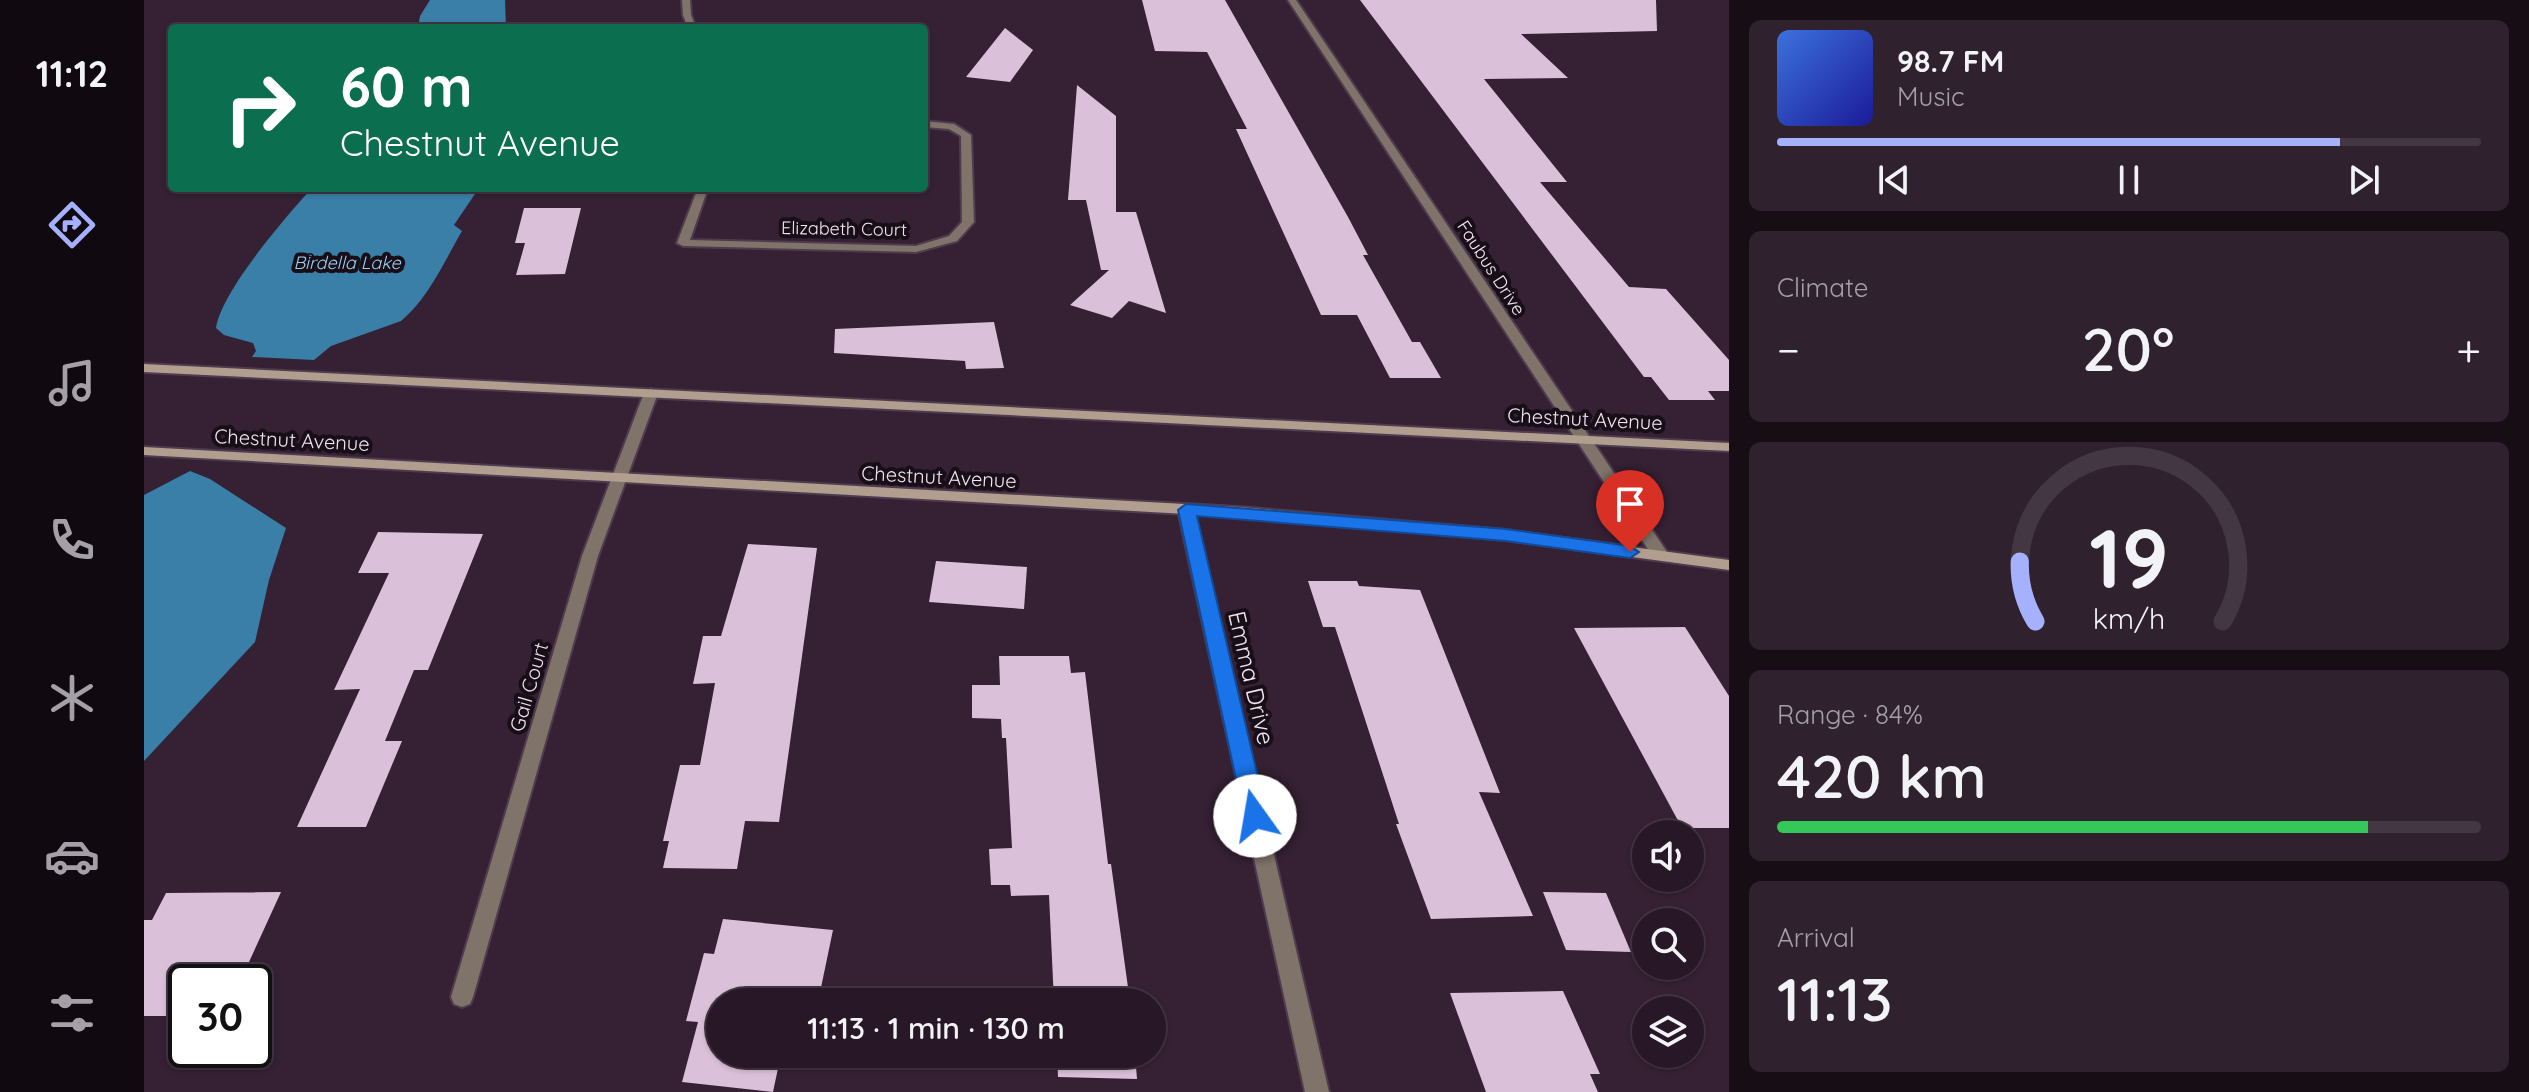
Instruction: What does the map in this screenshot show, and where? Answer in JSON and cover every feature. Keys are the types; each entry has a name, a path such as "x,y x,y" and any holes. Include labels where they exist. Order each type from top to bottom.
{"street":[{"path":"686,0 690,24"},
{"name":"Faubus Drive","path":"1292,0 1661,556"},
{"name":"Elizabeth Court","path":"702,192 683,243 916,249 940,244 964,231 968,222 966,135 951,126 928,124"},
{"name":"Chestnut Avenue","path":"144,368 1729,447"},
{"name":"Gail Court","path":"462,997 590,556 651,393"},
{"name":"Chestnut Avenue","path":"144,451 1186,510 1506,535 1729,565"},
{"name":"Emma Drive","path":"1186,510 1317,1092"}],"water":[{"path":"430,0 505,0 506,24 419,24"},
{"name":"Birdella Lake","path":"308,192 476,192 454,225 462,231 435,279 411,312 401,321 331,346 314,360 252,357 256,351 253,343 224,335 216,328 230,294 286,217"},
{"path":"190,471 210,479 286,528 269,580 255,642 144,761 144,495"}],"building":[{"path":"1142,0 1225,0 1348,217 1368,255 1363,255 1412,342 1420,342 1441,378 1390,378 1357,315 1321,315 1236,129 1247,129 1207,52 1155,51"},
{"path":"1360,0 1656,0 1657,31 1521,34 1568,78 1484,79 1567,182 1540,182 1629,287 1666,289 1729,360 1729,391 1708,391 1715,400 1669,400 1651,377 1644,377"},
{"path":"1005,28 1033,50 1010,82 966,77"},
{"path":"1077,85 1116,116 1116,212 1136,212 1166,313 1129,301 1112,318 1070,305 1109,270 1101,270 1086,200 1068,200"},
{"path":"524,208 581,208 565,274 516,275 525,243 515,243"},
{"path":"994,322 1004,368 966,369 965,361 834,353 835,329"},
{"path":"378,532 483,534 428,670 414,670 385,741 402,741 366,827 297,827 360,689 334,690 389,573 358,573"},
{"path":"748,544 817,548 779,822 745,821 737,869 663,868 669,841 663,841 680,765 700,765 715,683 693,684 703,636 721,636"},
{"path":"936,561 1027,567 1024,609 929,602"},
{"path":"1308,581 1357,581 1359,586 1420,590 1500,793 1479,792 1533,916 1431,919 1396,824 1399,824 1335,627 1323,627"},
{"path":"1685,627 1729,696 1729,828 1704,828 1704,820 1678,820 1574,628"},
{"path":"999,656 1069,656 1071,673 1085,672 1108,864 1111,864 1128,988 1053,988 1049,895 1011,896 1010,885 991,885 989,849 1012,848 1006,738 1002,738 1001,719 972,718 972,685 1000,685"},
{"path":"281,892 249,962 168,964 168,1016 144,1016 144,920 152,920 166,893"},
{"path":"1543,892 1606,893 1631,952 1566,950"},
{"path":"723,919 833,930 821,988 706,988 706,1068 778,1068 773,1092 682,1082 698,1022 686,1021 704,953 714,954"},
{"path":"1563,991 1600,1074 1590,1074 1598,1092 1486,1092 1450,993"},
{"path":"1058,1068 1136,1068 1137,1079 1058,1077"}],"route":[{"path":"1255,816 1186,510 1506,535 1630,552"}]}
